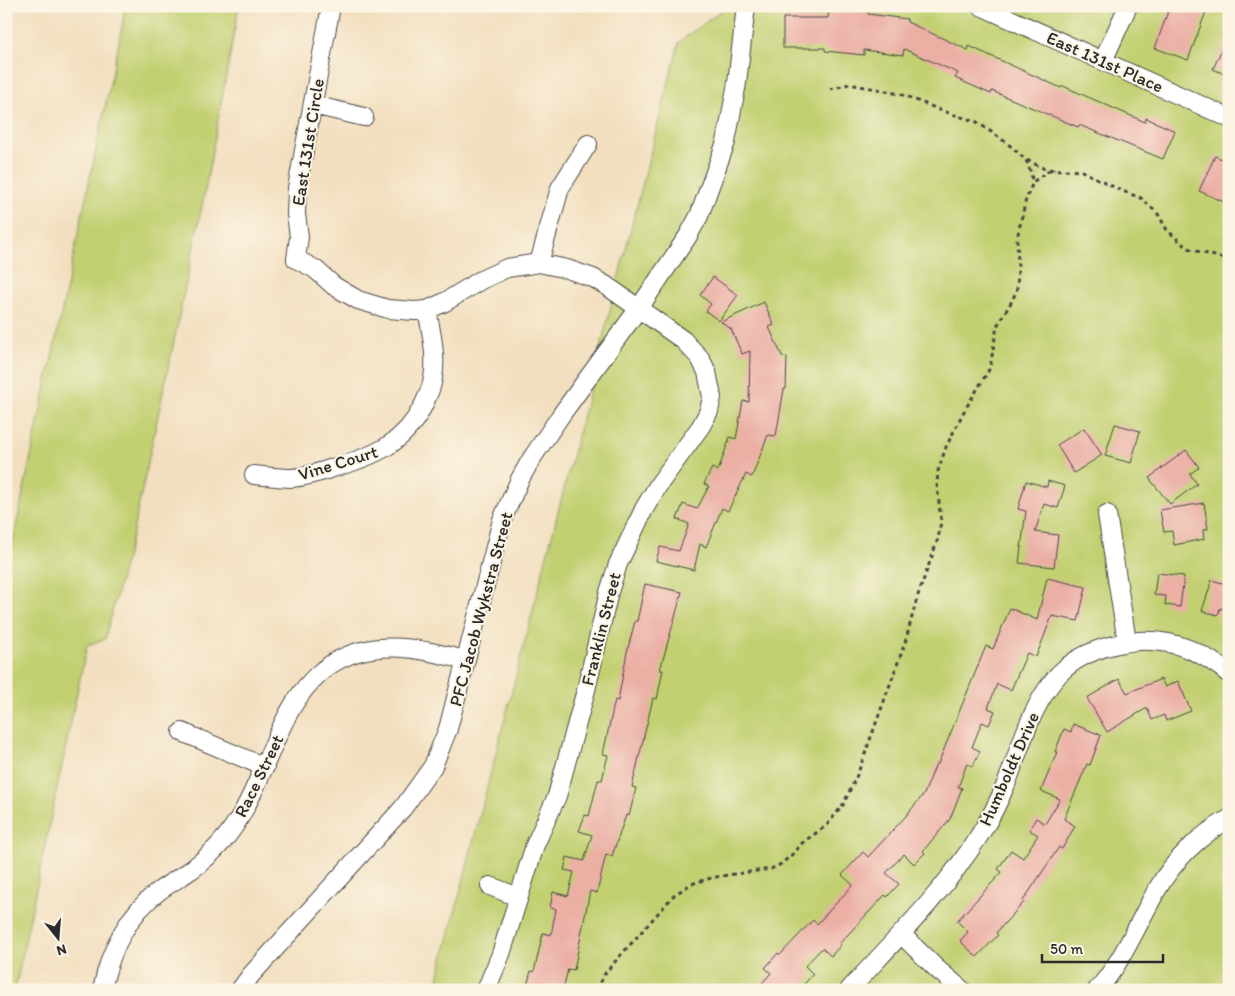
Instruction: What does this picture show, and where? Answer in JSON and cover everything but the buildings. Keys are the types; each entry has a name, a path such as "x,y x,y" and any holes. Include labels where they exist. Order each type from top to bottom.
{"street":[{"name":"East 131st Circle","path":"331,6 297,188 296,214 299,237 296,259 315,269 334,286 358,300 388,309 426,310 445,302 481,280 507,268 529,263 539,263 567,269 593,278 639,308"},
{"name":"PFC Jacob Wykstra Street","path":"240,990 257,968 403,808 433,766 448,729 502,520 520,478 561,415 639,308 688,236 699,216 726,142 737,84 746,6"},
{"name":"East 131st Place","path":"981,6 1229,118"},
{"path":"1103,61 1128,6"},
{"path":"313,105 364,117"},
{"path":"539,263 560,188 588,144"},
{"name":"Franklin Street","path":"486,990 501,954 535,845 557,796 586,690 609,592 618,564 644,510 669,470 701,426 709,410 712,397 707,372 700,358 683,340 639,308"},
{"name":"Vine Court","path":"254,475 291,478 306,476 364,459 389,446 407,431 418,416 433,378 432,337 426,310"},
{"path":"1107,514 1127,642"},
{"name":"Humboldt Drive","path":"849,990 901,934 956,869 979,836 1006,785 1038,704 1046,691 1069,666 1089,653 1127,642 1159,641 1190,649 1211,660 1229,674"},
{"name":"Race Street","path":"102,990 110,955 130,921 144,903 208,856 224,840 238,820 296,699 318,675 334,663 359,651 386,646 425,650 465,660"},
{"path":"182,732 265,767"},
{"path":"1097,990 1121,958 1158,887 1170,871 1191,847 1229,819"},
{"path":"490,886 518,897"},
{"path":"901,934 962,990"}],"path":[{"path":"830,90 849,84 903,95 977,122 1007,143 1026,160 1045,168 1082,171 1141,198 1158,214 1167,230 1186,246 1193,250 1229,260"},
{"path":"598,990 603,976 674,894 691,884 706,879 771,869 781,864 801,844 827,825 843,805 858,773 902,651 917,598 938,540 941,521 937,484 938,471 960,420 990,368 998,326 1017,288 1017,238 1032,182 1032,172 1026,160"},
{"path":"1032,182 1040,175 1056,170"}],"green space":[{"path":"124,6 239,6 205,191 133,532 105,639 87,645 15,990 6,990 6,574 123,22"},
{"path":"728,6 1229,6 1229,990 435,990 679,42"}]}
